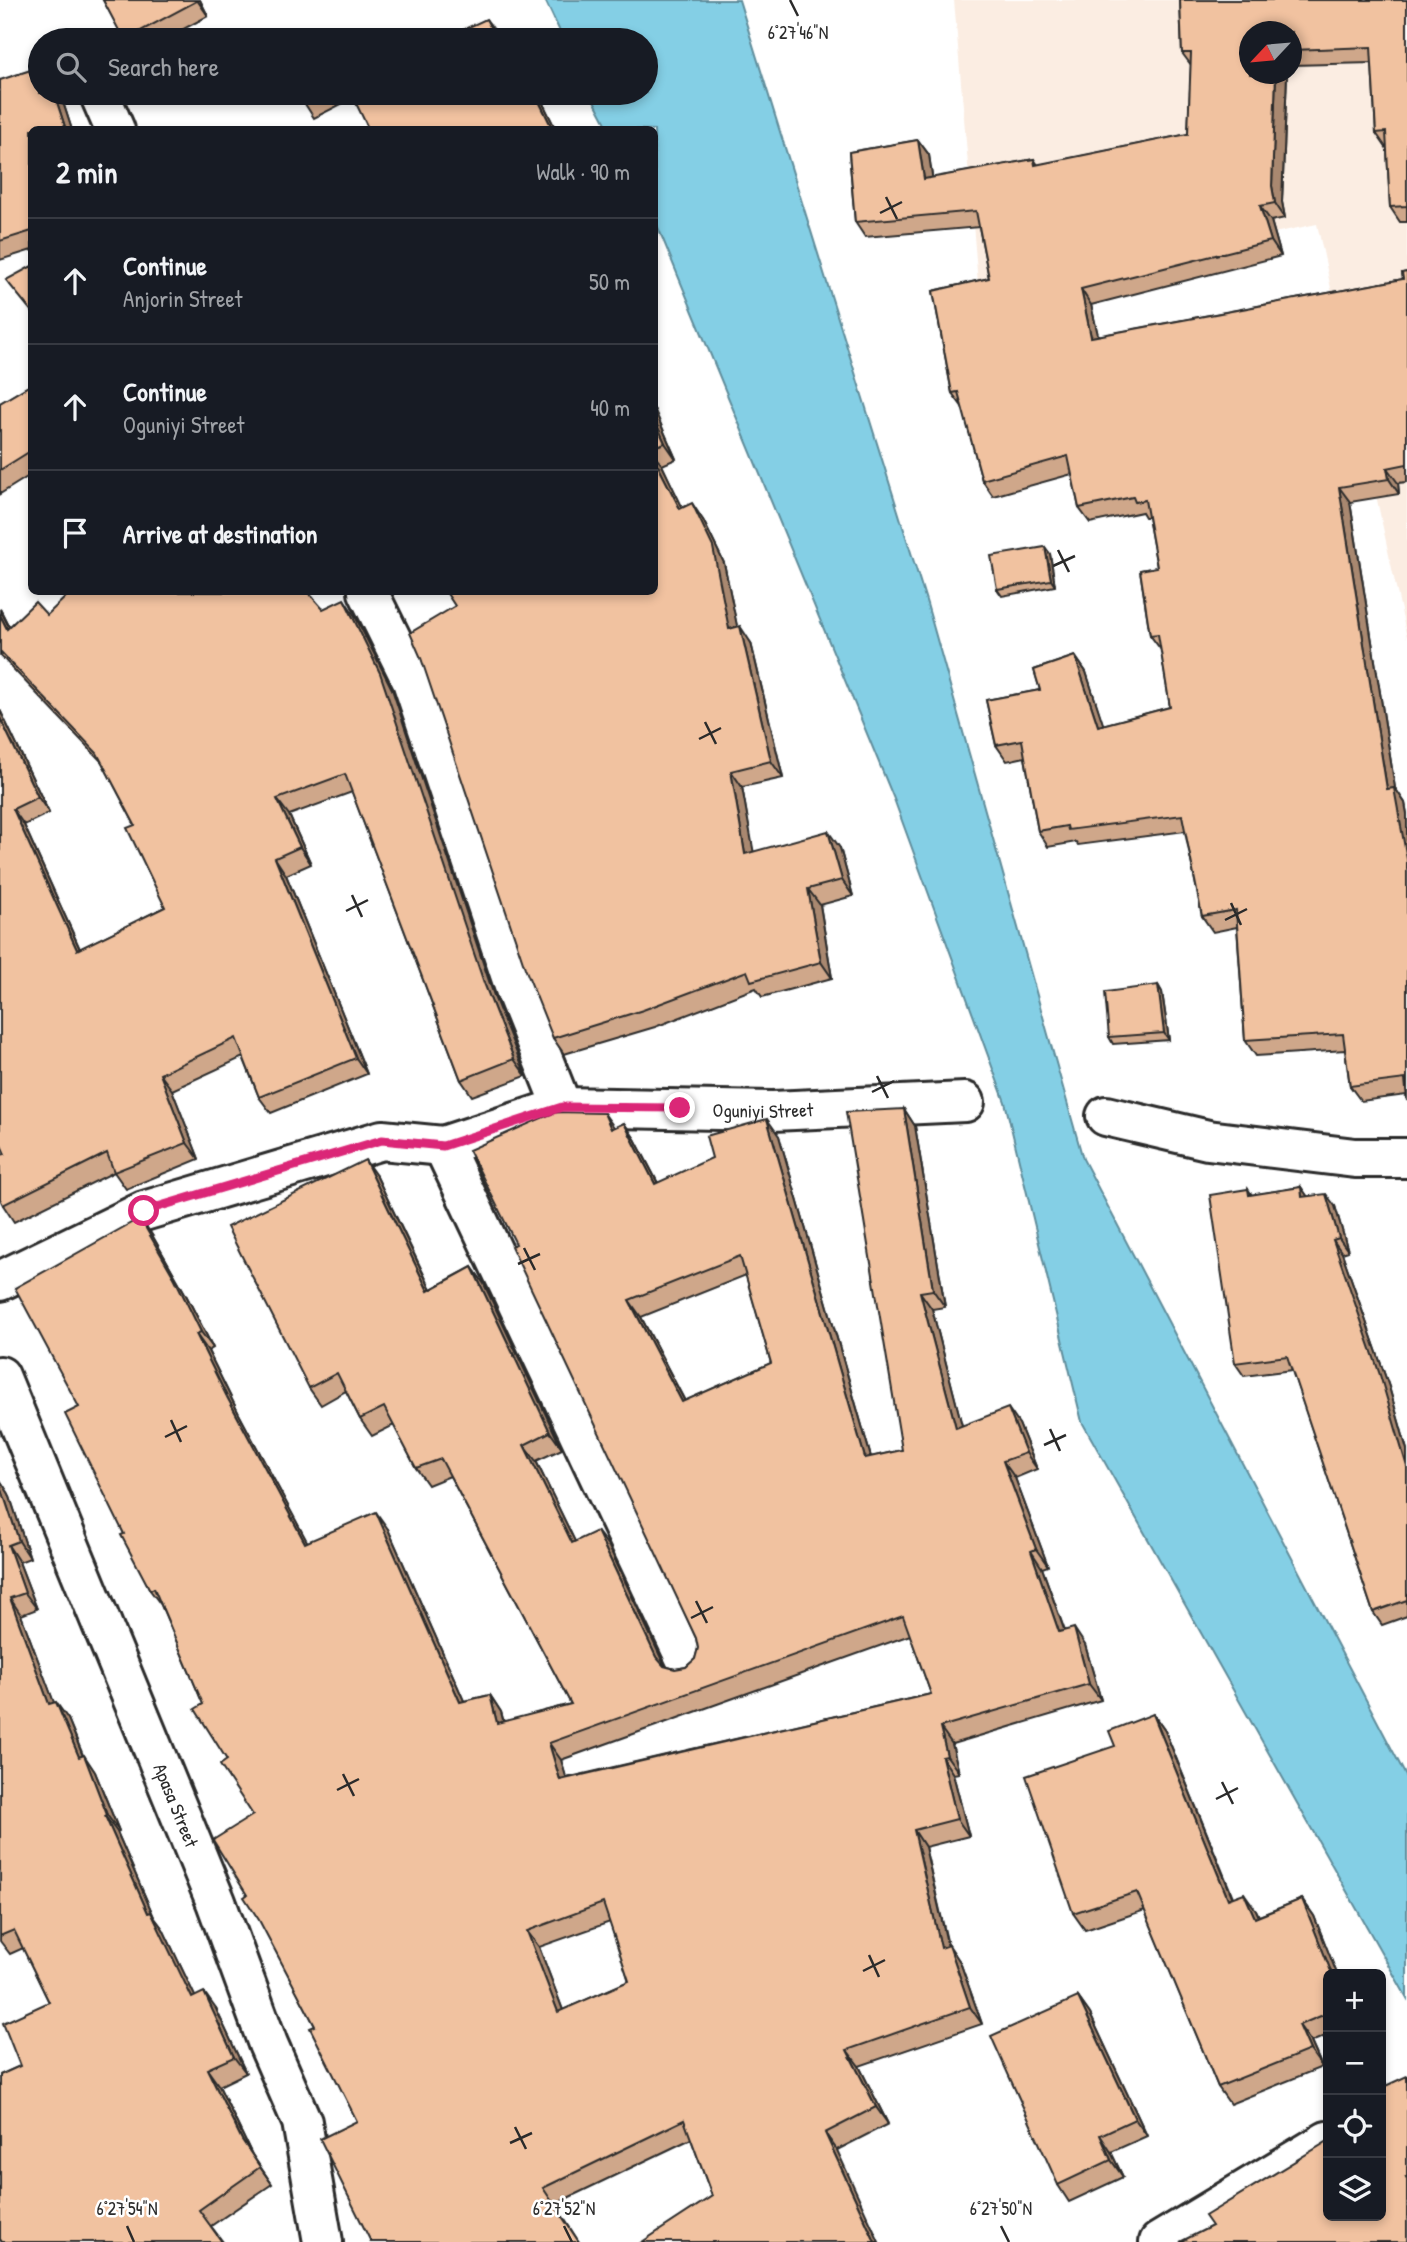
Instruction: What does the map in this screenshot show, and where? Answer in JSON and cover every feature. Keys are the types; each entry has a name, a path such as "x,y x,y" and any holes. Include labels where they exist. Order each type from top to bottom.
{"street":[{"path":"104,105 113,126"},
{"path":"369,595 412,681 516,992 562,1107"},
{"name":"Oguniyi Street","path":"443,1146 562,1107 773,1111 965,1102"},
{"path":"1106,1115 1208,1140 1355,1158 1407,1158"},
{"path":"0,1281 144,1211 382,1140 443,1146 688,1664"},
{"name":"Apasa Street","path":"0,1376 216,1902 268,2044 302,2122 323,2242"},
{"path":"1158,2242 1323,2143"}],"shaded area":[{"path":"954,0 1407,0 1407,638 1317,224 979,295"}],"water":[{"path":"545,0 739,0 927,604 1083,1159 1407,1778 1407,1998 1082,1422 1005,1102 894,799 658,227 658,126 607,126 596,105 658,105 658,28 558,28"}],"building":[{"path":"103,0 197,0 146,28 118,28"},
{"path":"1180,0 1407,0 1407,206 1390,207 1386,132 1376,133 1371,47 1302,50 1302,21 1239,21 1239,84 1276,84 1272,186 1275,203 1260,206 1271,241 1081,289 1091,337 1403,279 1402,273 1407,272 1407,464 1387,468 1389,479 1339,487 1387,789 1394,788 1407,859 1407,1100 1405,1079 1350,1086 1343,1034 1245,1040 1236,910 1202,916 1182,815 1068,830 1067,826 1038,831 1022,740 996,745 986,700 1040,690 1034,670 1075,656 1098,726 1170,707 1158,634 1150,635 1140,570 1157,567 1145,500 1135,502 1133,497 1079,508 1068,456 982,480 958,392 952,393 933,291 989,278 976,211 855,222 849,152 918,140 924,179 1034,159 1035,165 1188,134 1191,53 1182,53"},
{"path":"486,19 491,28 467,28"},
{"path":"28,71 28,105 58,105 65,126 28,126 28,232 0,241 0,80"},
{"path":"357,105 541,105 551,126 367,126"},
{"path":"28,268 28,307 6,280"},
{"path":"28,386 28,452 0,470 0,403"},
{"path":"658,428 665,443 658,446"},
{"path":"658,466 680,509 692,503 713,547 729,629 740,626 771,761 731,771 745,854 828,831 842,880 808,889 821,962 751,981 747,971 643,1010 553,1038 525,968 421,658 410,633 455,606 448,595 658,595"},
{"path":"1045,547 1051,580 997,589 991,556"},
{"path":"68,595 311,595 323,609 344,599 380,673 484,983 514,1059 461,1080 345,774 277,799 300,847 275,858 356,1058 259,1097 236,1038 160,1074 187,1143 114,1172 107,1153 3,1205 0,1199 0,1155 5,1154 0,1143 0,718 38,797 13,809 77,950 165,907 127,828 135,825 97,753 0,651 0,615 7,629 35,602 47,615"},
{"path":"1158,985 1164,1033 1109,1037 1105,992"},
{"path":"904,1109 933,1290 920,1292 956,1428 1008,1408 1026,1453 1003,1461 1036,1549 1031,1551 1059,1632 1074,1628 1089,1684 940,1727 947,1756 942,1757 957,1819 914,1830 941,1948 949,1945 970,2007 847,2050 876,2107 825,2133 875,2242 642,2242 712,2196 684,2120 543,2188 579,2242 371,2242 320,2139 357,2121 310,2028 315,2026 244,1897 247,1895 213,1840 253,1815 220,1765 227,1760 195,1709 203,1704 154,1588 150,1590 121,1535 124,1534 65,1414 79,1407 15,1288 140,1218 175,1279 201,1332 196,1334 227,1397 305,1543 376,1512 460,1702 490,1695 497,1723 571,1704 441,1459 416,1468 384,1407 360,1419 337,1373 309,1388 227,1227 365,1160 428,1291 472,1267 550,1432 524,1445 572,1543 597,1531 656,1657 664,1666 675,1669 686,1667 695,1659 698,1648 696,1638 511,1246 516,1244 469,1150 555,1112 604,1113 611,1129 624,1123 655,1184 712,1158 706,1136 767,1119 865,1458 902,1450 846,1112","holes":["740,1256 771,1363 682,1402 629,1300","903,1616 931,1694 560,1780 549,1743","603,1903 629,1981 558,2012 527,1931"]},
{"path":"1301,1187 1302,1197 1326,1194 1339,1238 1333,1240 1380,1375 1407,1467 1407,1600 1373,1612 1287,1356 1235,1363 1210,1195 1248,1189 1249,1195"},
{"path":"0,1484 19,1541 8,1545 25,1593 10,1598 49,1704 56,1702 79,1757 84,1755 107,1815 105,1816 148,1913 151,1912 192,1998 204,1992 234,2057 207,2069 242,2140 260,2167 199,2210 222,2242 2,2242 0,2239 0,2075 20,2066 3,2023 49,2002 14,1930 0,1936"},
{"path":"1153,1714 1228,1899 1244,1893 1255,1918 1302,1899 1330,1969 1323,1969 1323,2015 1299,2025 1310,2050 1218,2087 1137,1892 1073,1913 1026,1776 1115,1746 1109,1731"},
{"path":"1078,1997 1135,2119 1100,2135 1111,2160 1058,2185 991,2036"},
{"path":"1407,2076 1407,2242 1180,2242 1212,2226 1205,2216 1323,2144 1323,2221 1386,2221 1386,2086"}],"route":[{"path":"144,1211 382,1140 443,1146 562,1107 680,1108"}]}
